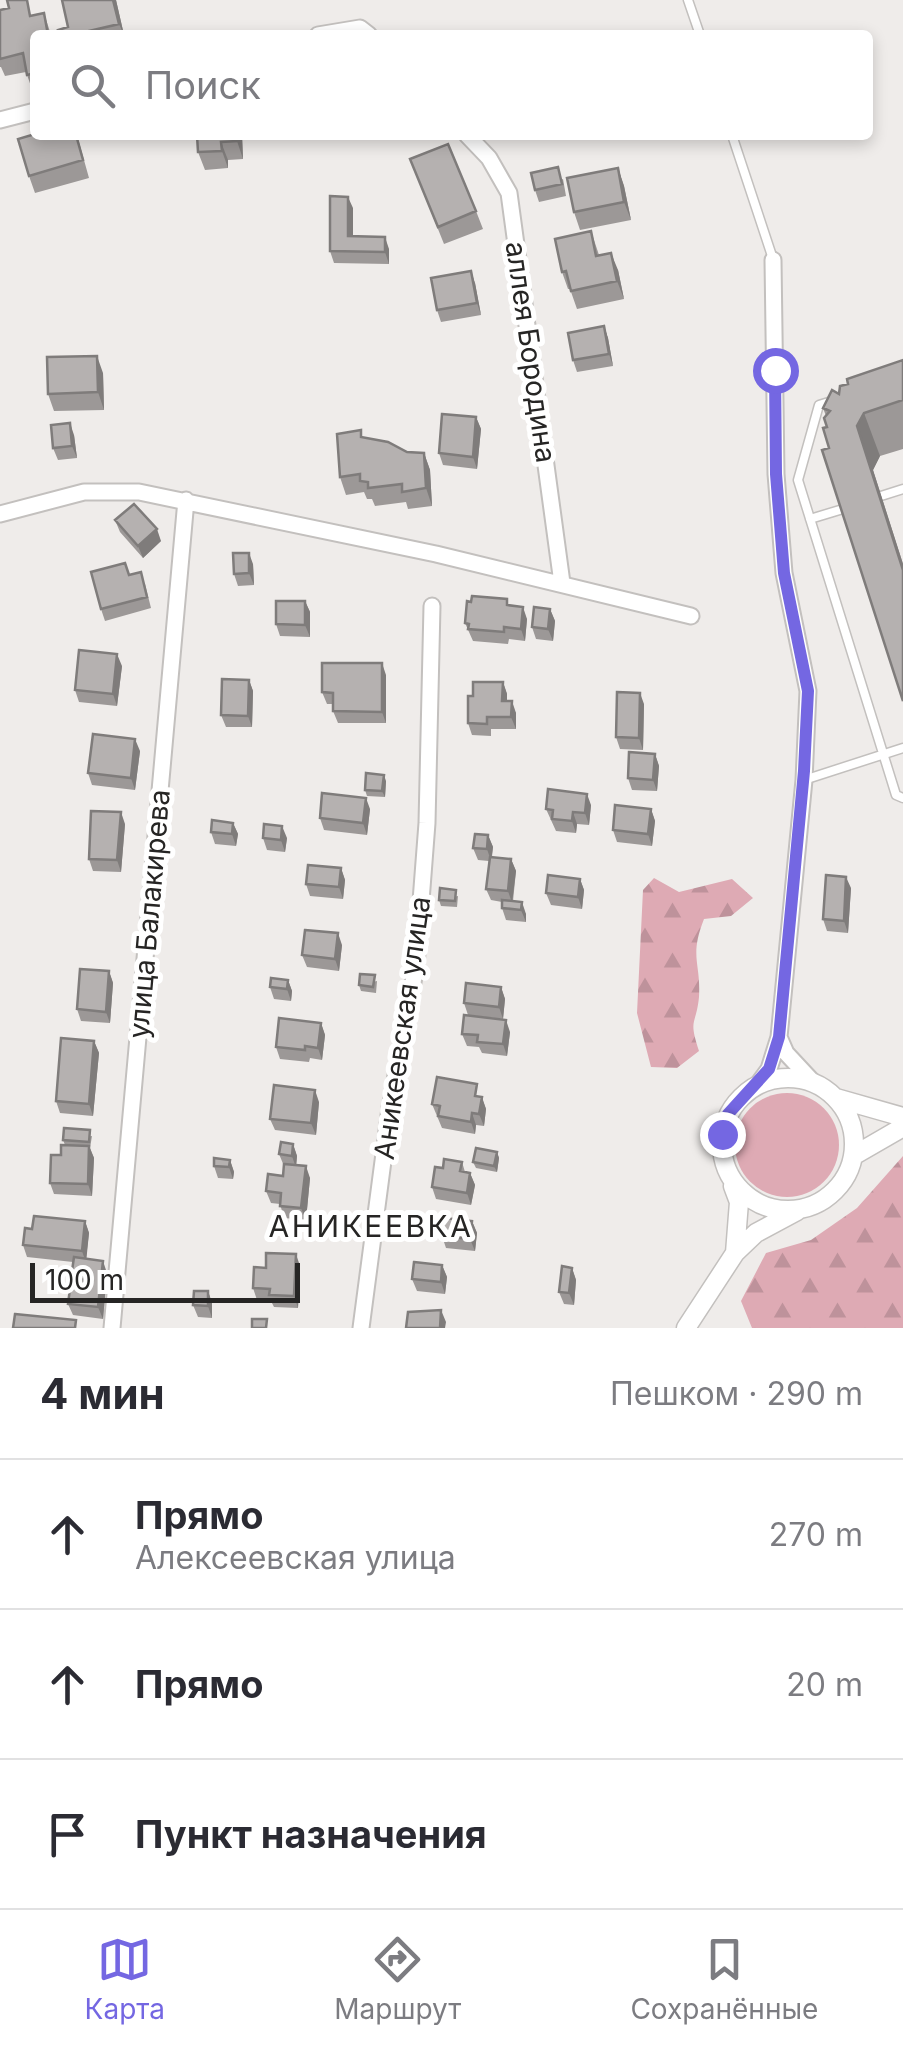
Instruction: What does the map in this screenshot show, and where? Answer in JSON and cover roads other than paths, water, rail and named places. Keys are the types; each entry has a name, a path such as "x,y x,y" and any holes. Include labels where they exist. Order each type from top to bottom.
{"street":[{"path":"0,120 30,112"},
{"name":"аллея Бородина","path":"472,140 489,158 510,192 562,582"},
{"path":"735,1253 739,1202 722,1156 722,1134 728,1114 741,1096 758,1084 769,1069 779,1037 804,780 808,691 784,573 779,514 773,260"},
{"path":"0,514 84,492 110,490 186,500 562,582 692,616"},
{"name":"улица Балакирева","path":"112,1328 186,500"},
{"name":"Аникеевская улица","path":"361,1328 390,1108 416,966 426,823 432,606"},
{"path":"779,1037 786,1053 812,1082 836,1098 903,1117"},
{"path":"758,1084 779,1078 812,1082"},
{"path":"686,1328 735,1253 756,1233 820,1202 836,1190 847,1174 854,1156 851,1125 836,1098"},
{"path":"854,1156 903,1127"},
{"path":"729,1176 742,1192 760,1204 781,1210 802,1208"}],"lane":[{"path":"688,0 698,30"},
{"path":"734,140 773,260"},
{"path":"836,400 819,405 798,480 896,795 903,798"},
{"path":"881,496 903,489"},
{"path":"810,520 843,509"},
{"path":"804,780 903,748"}],"district":[{"name":"АНИКЕЕВКА","path":"371,1226"}]}
